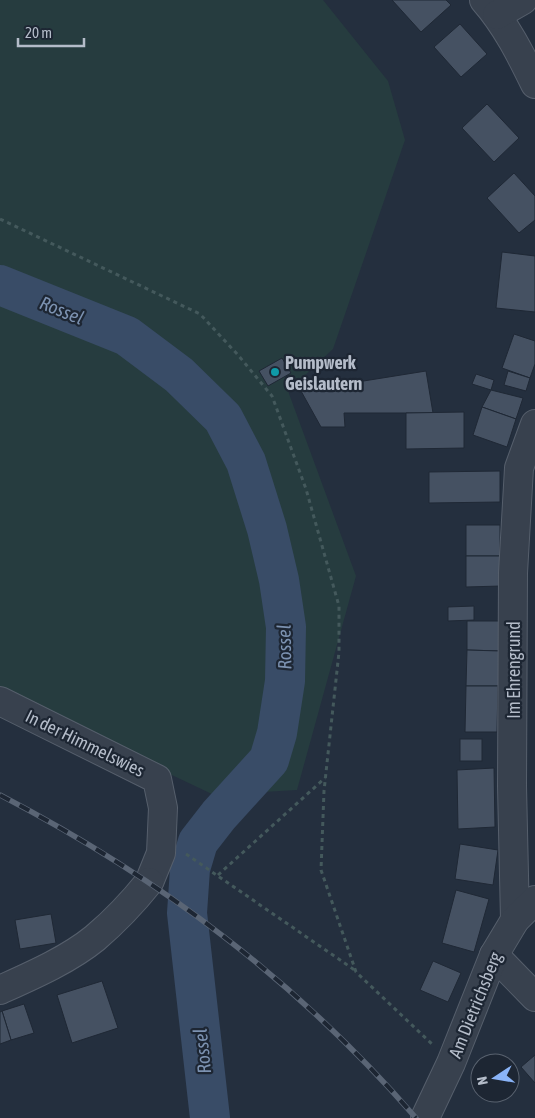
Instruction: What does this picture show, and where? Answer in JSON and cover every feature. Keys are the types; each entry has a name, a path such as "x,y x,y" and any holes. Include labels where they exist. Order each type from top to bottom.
{"street":[{"path":"523,0 491,8 535,84"},
{"name":"Im Ehrengrund","path":"515,920 512,786 513,572 519,468 535,424"},
{"name":"In der Himmelswies","path":"0,701 157,779 163,808 161,853 150,881 131,905 94,939 47,968 0,990"},
{"name":"Am Dietrichsberg","path":"425,1118 451,1063 494,955 515,920 535,900"},
{"path":"494,955 535,997"}],"path":[{"path":"0,219 200,314 238,355 272,396 306,489 339,606 339,652 325,778 321,870 356,972"},
{"path":"218,875 325,778"},
{"path":"182,852 212,870 356,972 451,1063"}],"green space":[{"path":"0,0 323,0 388,81 405,140 333,349 288,391 356,576 297,790 214,795 39,712 0,691"}],"building":[{"path":"392,0 446,0 451,5 421,32"},
{"path":"460,24 487,54 461,77 434,47"},
{"path":"487,104 519,138 494,162 462,128"},
{"path":"514,173 535,196 535,220 519,233 487,198"},
{"path":"502,252 535,256 535,312 496,308"},
{"path":"514,334 535,341 535,364 530,378 502,368"},
{"name":"Pumpwerk Geislautern","path":"282,358 291,373 268,386 259,371"},
{"path":"426,371 433,413 344,413 345,427 321,427 301,391"},
{"path":"508,371 530,378 526,391 504,385"},
{"path":"476,374 494,380 491,390 472,384"},
{"path":"491,390 523,398 516,419 482,407"},
{"path":"482,407 516,419 507,447 473,435"},
{"path":"464,412 464,448 406,449 406,413"},
{"path":"500,471 500,502 429,503 429,472"},
{"path":"466,525 500,525 500,556 466,556"},
{"path":"466,556 500,556 501,586 466,587"},
{"path":"474,606 474,620 448,621 448,607"},
{"path":"467,621 500,621 500,651 467,650"},
{"path":"467,650 500,651 499,686 466,686"},
{"path":"466,686 498,686 497,732 465,732"},
{"path":"460,739 482,739 482,761 460,761"},
{"path":"494,768 495,827 458,829 457,770"},
{"path":"460,844 498,850 493,885 455,879"},
{"path":"456,890 489,899 474,952 442,943"},
{"path":"51,914 56,943 20,949 15,920"},
{"path":"433,961 461,973 448,1002 420,990"},
{"path":"102,981 118,1028 72,1043 57,995"},
{"path":"24,1004 34,1033 11,1040 2,1011"},
{"path":"2,1011 11,1040 0,1044 0,1012"},
{"path":"535,1055 535,1083 521,1067"}],"waterway":[{"name":"Rossel","path":"0,285 127,336 179,375 223,418 246,462 267,529 279,580 286,627 285,681 277,733 269,760 219,815 198,842 190,869 187,913 210,1118"}],"railway":[{"path":"0,795 59,827 116,862 171,898 224,937 275,978 323,1022 371,1068 416,1118"}],"place":[{"name":"Pumpwerk Geislautern","path":"275,372"}]}
